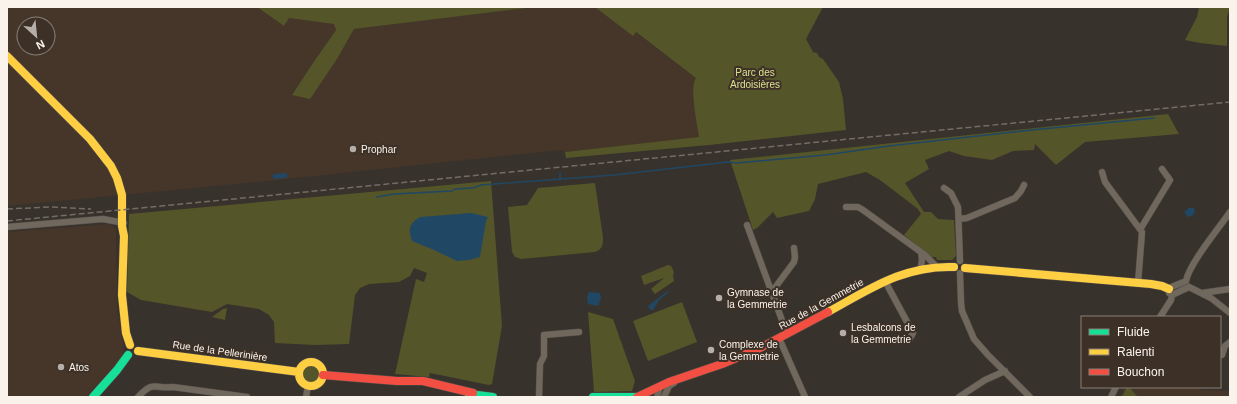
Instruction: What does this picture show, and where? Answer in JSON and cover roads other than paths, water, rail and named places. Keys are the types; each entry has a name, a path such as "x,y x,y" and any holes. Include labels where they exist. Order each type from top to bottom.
{"street":[{"path":"7,56 103,153 113,170 122,195 121,199 124,223 122,295 126,333 130,345"},
{"path":"1141,228 1170,180 1162,169"},
{"path":"1102,172 1104,182 1141,228 1142,232 1138,283"},
{"path":"959,219 967,218 1015,198 1021,192 1024,185"},
{"path":"944,188 951,193 958,207 961,302 969,330 979,345 1030,397"},
{"path":"846,207 858,207 863,210 925,255 937,267"},
{"path":"1161,316 1171,300 1173,291 1185,285 1189,271 1230,212"},
{"path":"7,227 103,219 124,223"},
{"path":"748,225 771,293 787,334"},
{"path":"771,293 794,262 794,248"},
{"path":"920,252 922,259 921,268"},
{"name":"Rue de la Gemmetrie","path":"637,397 660,386 729,362 760,348 885,281 904,272 921,268 960,267 1138,283 1162,286 1173,291"},
{"path":"885,281 913,333 909,340"},
{"path":"1185,285 1202,293 1223,306 1230,313"},
{"path":"1202,293 1228,289"},
{"path":"1223,306 1220,297 1228,289"},
{"path":"539,397 540,364 544,356 544,335 579,332"},
{"path":"779,338 804,397"},
{"path":"1222,355 1225,346 1230,342"},
{"path":"128,355 133,357 138,351 135,346 130,345"},
{"path":"128,355 126,350 130,345"},
{"name":"Rue de la Pellerinière","path":"138,351 299,372"},
{"path":"92,397 117,370 128,355"},
{"path":"312,362 320,367 323,375 321,381 317,384 308,386 301,382 299,372 304,365 312,362"},
{"path":"959,397 985,380 1005,371"},
{"path":"323,375 431,383 493,397"},
{"name":"Rue de la Gemmetrie","path":"665,396 669,386 678,380"},
{"path":"138,397 151,386 166,388 173,386 202,394 247,397"},
{"path":"306,397 308,386"},
{"path":"657,397 660,386"},
{"path":"593,397 640,397"}],"water":[{"path":"287,173 287,178 273,179 273,174"},
{"path":"1189,208 1194,208 1195,212 1192,216 1188,217 1184,212"},
{"path":"471,213 488,217 480,257 457,261 412,241 410,227 420,217"},
{"path":"668,291 669,292 659,300 653,310 650,310 648,306"},
{"path":"589,292 600,293 601,299 598,306 588,304 587,297"}],"waterway":[{"path":"377,197 394,194 452,191 455,189 473,188 481,185 614,175 728,162 737,163 825,155 1022,131 1154,118"},
{"path":"560,173 560,180"}],"railway":[{"path":"7,221 1230,102"},
{"path":"7,209 51,207 91,209"}],"place":[{"name":"Prophar","path":"353,149"},
{"name":"Gymnase de la Gemmetrie","path":"719,298"},
{"name":"Lesbalcons de la Gemmetrie","path":"843,333"},
{"name":"Complexe de la Gemmetrie","path":"711,350"},
{"name":"Atos","path":"61,367"}],"park label":[{"name":"Parc des Ardoisières","path":"755,78"}]}
